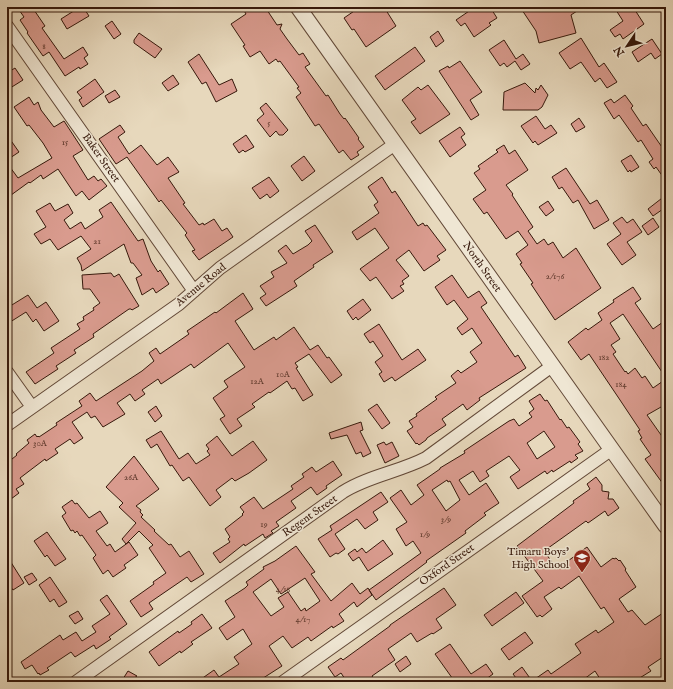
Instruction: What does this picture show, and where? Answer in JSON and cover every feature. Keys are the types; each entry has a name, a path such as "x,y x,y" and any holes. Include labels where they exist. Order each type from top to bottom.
{"street":[{"name":"North Street","path":"298,7 666,526"},
{"name":"Baker Street","path":"7,26 194,291"},
{"name":"Avenue Road","path":"7,425 173,308 220,268 395,144"},
{"name":"Regent Street","path":"76,682 343,492 360,483 426,458 552,366"},
{"path":"7,372 32,407"},
{"name":"Oxford Street","path":"283,682 612,449"}],"building":[{"path":"17,7 32,7 45,26 42,28 64,59 83,47 88,55 84,58 88,64 80,69 79,67 65,76 49,52 43,56 27,33 28,32 20,20 24,17"},
{"path":"80,7 83,7 89,16 67,29 61,19"},
{"path":"242,7 265,7 277,25 282,24 280,29 287,39 299,55 303,53 310,64 305,67 326,96 328,95 340,114 344,119 345,118 359,138 358,139 364,147 357,152 359,155 351,160 343,150 339,153 319,124 315,126 296,97 301,93 297,88 299,87 280,61 278,62 276,59 269,64 260,51 250,57 243,46 245,45 231,24 246,14"},
{"path":"360,7 384,7 396,26 366,47 354,29 352,30 344,18"},
{"path":"475,7 490,7 497,18 489,23 491,25 474,37 465,23 461,26 456,20"},
{"path":"520,7 583,7 571,15 576,33 539,43 536,31"},
{"path":"614,7 633,7 644,24 623,39 620,34 615,37 610,30 623,21"},
{"path":"112,21 121,34 114,39 105,26"},
{"path":"438,31 444,41 436,47 430,37"},
{"path":"139,33 162,49 155,58 134,43 134,40"},
{"path":"581,38 599,67 604,63 617,82 607,88 600,78 595,82 581,62 570,69 559,53"},
{"path":"652,39 662,54 655,59 651,53 638,62 632,52"},
{"path":"504,40 516,59 523,54 530,64 521,70 515,61 507,67 504,63 500,66 489,50"},
{"path":"415,47 425,61 385,90 375,76"},
{"path":"199,54 219,85 232,79 237,91 216,102 206,82 202,84 188,62"},
{"path":"460,61 482,92 470,100 479,115 471,120 439,71 448,66 449,68"},
{"path":"15,68 23,80 7,90 7,73"},
{"path":"173,75 179,84 168,91 162,83"},
{"path":"95,79 104,92 83,107 79,100 82,98 77,92"},
{"path":"525,83 535,93 536,88 538,90 541,85 548,95 542,107 538,110 503,110 504,92"},
{"path":"428,85 450,114 420,134 411,122 416,119 402,100 418,87 421,90"},
{"path":"115,90 120,97 109,103 105,96"},
{"path":"625,95 633,106 631,108 643,126 646,124 666,153 666,181 656,167 654,169 649,162 653,159 641,140 638,142 619,115 614,119 604,103 611,99 614,103"},
{"path":"29,97 34,105 38,102 41,110 54,127 64,121 83,150 73,156 88,180 94,176 98,181 101,179 107,186 89,200 82,191 76,196 58,169 43,179 41,175 7,198 7,163 18,178 52,158 43,143 29,125 27,126 14,107"},
{"path":"266,103 288,130 283,135 279,135 276,131 270,137 257,120 264,114 260,108"},
{"path":"536,116 545,129 551,125 557,133 538,145 535,141 533,143 521,126"},
{"path":"579,118 585,127 576,132 571,124"},
{"path":"120,125 125,132 118,137 129,154 141,145 157,165 168,157 179,172 168,178 185,203 183,204 199,225 203,223 204,225 214,219 222,231 227,228 233,237 199,260 192,251 195,250 185,235 187,233 161,200 159,202 127,157 116,164 99,139"},
{"path":"460,127 465,134 461,137 466,145 450,157 439,141"},
{"path":"7,135 19,152 7,160"},
{"path":"246,135 254,147 245,152 243,150 239,153 233,144"},
{"path":"504,145 509,154 515,150 528,170 506,185 533,227 528,231 537,244 544,239 548,245 553,242 563,258 576,248 601,288 555,320 531,284 533,283 520,264 522,263 516,254 528,245 518,231 506,239 487,212 484,214 473,199 486,190 474,173 480,169 478,166 498,152 496,150"},
{"path":"631,155 639,167 631,172 630,170 628,172 621,161"},
{"path":"304,156 315,171 302,181 291,166"},
{"path":"566,168 590,204 597,200 609,220 594,229 578,200 573,203 562,187 559,189 552,177"},
{"path":"269,177 279,191 270,198 267,194 260,199 252,188"},
{"path":"382,177 392,193 395,191 418,226 423,223 425,226 427,225 446,250 437,256 440,260 424,271 409,250 396,260 409,276 402,281 404,284 400,286 404,291 392,299 376,277 370,281 360,269 389,248 375,228 357,240 352,232 379,213 374,205 378,202 368,187"},
{"path":"666,195 666,207 653,216 648,209"},
{"path":"548,201 554,210 546,216 539,207"},
{"path":"111,202 138,241 143,239 151,261 158,272 160,270 169,284 156,293 153,288 142,295 136,278 142,275 133,263 131,263 124,244 82,271 81,265 77,258 91,249 81,236 58,250 50,239 41,244 34,234 46,227 36,211 50,203 55,211 68,204 73,213 64,220 70,229 81,222 85,229 103,217 99,210"},
{"path":"622,217 627,223 633,219 642,232 627,242 636,255 622,265 607,244 621,234 613,223"},
{"path":"653,218 659,227 648,235 642,226"},
{"path":"315,225 333,252 313,265 314,267 294,281 297,286 266,306 260,298 266,294 260,286 274,277 271,272 287,263 278,251 286,245 293,254 308,245 312,241 305,231"},
{"path":"111,273 114,277 119,274 139,306 132,310 129,309 93,334 94,337 74,350 76,353 56,366 58,369 35,384 26,372 54,353 51,348 80,329 77,324 84,320 83,317 94,310 93,308 100,303 90,289 83,289 82,275"},
{"path":"452,275 468,298 479,291 487,303 481,307 515,357 518,355 526,368 479,398 480,400 467,410 463,404 442,419 446,425 419,445 417,443 416,444 407,431 413,427 409,421 437,399 435,397 456,383 451,376 458,370 461,373 477,362 470,352 482,343 472,328 462,335 457,328 468,319 454,300 447,305 435,287"},
{"path":"633,287 641,299 635,303 653,329 666,320 666,378 623,314 610,323 620,339 611,345 616,352 613,354 628,374 635,368 642,378 645,376 653,388 666,379 666,415 661,407 647,415 666,442 666,488 645,459 651,455 640,439 642,438 638,431 640,430 618,397 589,354 581,360 568,342 586,328 588,330 602,320 598,313 614,302 613,300"},
{"path":"243,293 253,309 235,321 254,350 274,337 276,340 294,327 310,350 318,345 342,375 331,383 309,354 295,363 298,367 296,368 313,395 303,401 295,388 292,389 287,381 252,404 255,407 237,419 242,426 230,434 220,419 225,416 213,398 228,387 224,381 245,367 228,343 194,368 191,364 161,384 158,379 142,390 145,394 135,401 130,394 117,403 125,414 103,427 95,416 91,418 87,412 72,422 83,438 74,444 70,439 55,449 58,453 46,461 45,459 20,478 24,484 16,489 19,493 11,499 7,495 7,463 29,443 27,440 35,434 39,437 57,425 56,423 82,406 79,401 90,393 96,401 142,371 154,361 149,353 156,348 160,354 189,334 187,331 215,312 216,313"},
{"path":"28,295 37,308 46,302 59,321 44,331 36,319 33,322 26,312 7,324 7,308"},
{"path":"363,299 371,310 358,320 356,317 353,320 347,311"},
{"path":"379,324 402,360 418,349 426,360 395,381 392,377 384,382 379,374 382,372 375,362 383,356 373,341 370,343 364,334"},
{"path":"540,394 545,401 547,400 560,420 561,419 567,428 569,427 580,442 578,444 583,451 575,455 578,458 571,463 570,461 553,472 552,470 547,474 545,471 518,489 510,477 520,470 509,456 486,471 489,476 480,482 473,471 459,480 469,495 486,483 499,503 484,513 486,515 465,531 466,533 426,561 427,562 376,600 369,590 421,553 413,541 406,546 396,529 407,522 390,498 401,490 411,505 424,495 417,485 440,468 465,453 464,451 509,421 514,419 519,426 532,417 529,413 534,409 529,401","holes":["544,431 555,447 537,459 527,443","447,480 448,482 450,481 460,500 446,511 432,490"]},
{"path":"377,404 390,423 382,429 368,410"},
{"path":"156,406 162,416 155,422 148,412"},
{"path":"361,422 363,430 360,431 371,453 363,457 361,452 356,454 347,435 331,439 329,433"},
{"path":"161,431 179,459 188,453 196,464 210,455 207,451 209,449 206,445 217,436 232,456 253,441 267,460 235,481 232,478 216,490 221,497 210,506 189,477 183,481 172,465 170,466 157,444 151,448 146,440"},
{"path":"384,442 386,445 392,442 399,456 385,463 377,445"},
{"path":"134,456 159,489 136,506 141,510 140,512 143,515 141,517 169,545 171,544 180,557 189,551 204,574 191,582 187,577 149,603 153,609 141,617 130,601 154,584 153,582 166,573 149,548 153,545 139,531 126,544 122,539 136,523 119,507 123,503 106,487"},
{"path":"333,461 342,475 326,486 327,488 317,495 311,487 291,501 296,508 276,522 279,526 271,531 273,533 265,538 263,534 245,546 244,544 220,563 213,553 230,542 228,539 230,537 225,529 243,515 242,514 244,512 240,507 254,497 263,509 293,489 291,486 304,477 302,474 312,467 316,472"},
{"path":"596,477 602,485 602,491 609,492 608,499 613,499 619,508 608,516 605,511 588,523 586,521 544,551 557,569 587,547 601,567 613,558 616,558 619,561 620,560 636,587 619,599 628,612 632,610 645,625 666,611 666,655 648,667 651,671 631,682 602,682 595,671 580,682 519,682 513,674 522,667 532,681 548,670 551,674 581,653 575,644 596,630 598,633 614,622 604,607 601,609 579,576 561,589 559,587 544,597 552,609 542,617 540,615 537,617 522,596 543,581 517,546 574,503 573,501 590,489 587,484"},
{"path":"381,492 388,502 373,512 378,520 365,529 357,519 335,534 345,549 330,557 318,539 332,530 330,526"},
{"path":"72,500 75,504 77,503 89,518 100,511 108,523 96,531 107,546 110,544 115,552 129,542 138,555 124,565 126,568 113,577 108,570 103,574 93,558 96,555 82,535 80,536 77,531 75,533 73,530 71,531 62,516 66,513 62,507"},
{"path":"47,532 66,559 55,566 47,555 45,557 34,541"},
{"path":"383,540 393,554 368,571 359,557 353,561 348,554 355,549 357,552 362,548 366,553"},
{"path":"296,546 315,572 311,574 331,601 352,583 360,594 368,588 372,595 357,607 354,602 339,614 344,621 333,628 332,626 311,641 308,637 292,648 283,636 269,646 282,666 257,682 197,682 214,670 219,677 239,664 234,657 252,644 243,629 227,640 219,628 235,617 225,601 245,588 248,585 246,582 264,569 263,567 275,561","holes":["305,578 320,601 306,611 305,608 301,611 288,592 278,598 284,607 271,616 253,592 271,579 281,594"]},
{"path":"7,556 24,583 13,590 7,582"},
{"path":"32,573 37,580 29,585 24,577"},
{"path":"50,577 67,602 59,607 54,599 50,602 39,585"},
{"path":"444,588 456,605 436,619 442,628 417,642 411,633 388,649 395,660 372,676 376,682 347,682 341,673 335,677 328,667 341,658 343,660 390,625"},
{"path":"516,592 524,603 492,626 484,615"},
{"path":"107,595 127,624 109,637 111,639 96,649 94,645 75,657 71,652 47,668 49,670 40,675 32,665 25,669 21,662 60,635 63,640 76,632 82,641 96,632 92,626 110,614 100,600"},
{"path":"78,611 83,619 75,624 69,616"},
{"path":"202,614 212,628 191,642 193,644 181,653 180,651 159,666 149,652 178,631 179,633 192,624 191,622"},
{"path":"525,632 533,643 509,660 501,649"},
{"path":"450,644 471,674 486,664 493,674 482,682 455,682 435,654"},
{"path":"406,656 411,664 400,672 395,664"},
{"path":"128,671 137,676 129,682 121,682"}],"place":[{"name":"Timaru Boys' High School","path":"582,573"}]}
